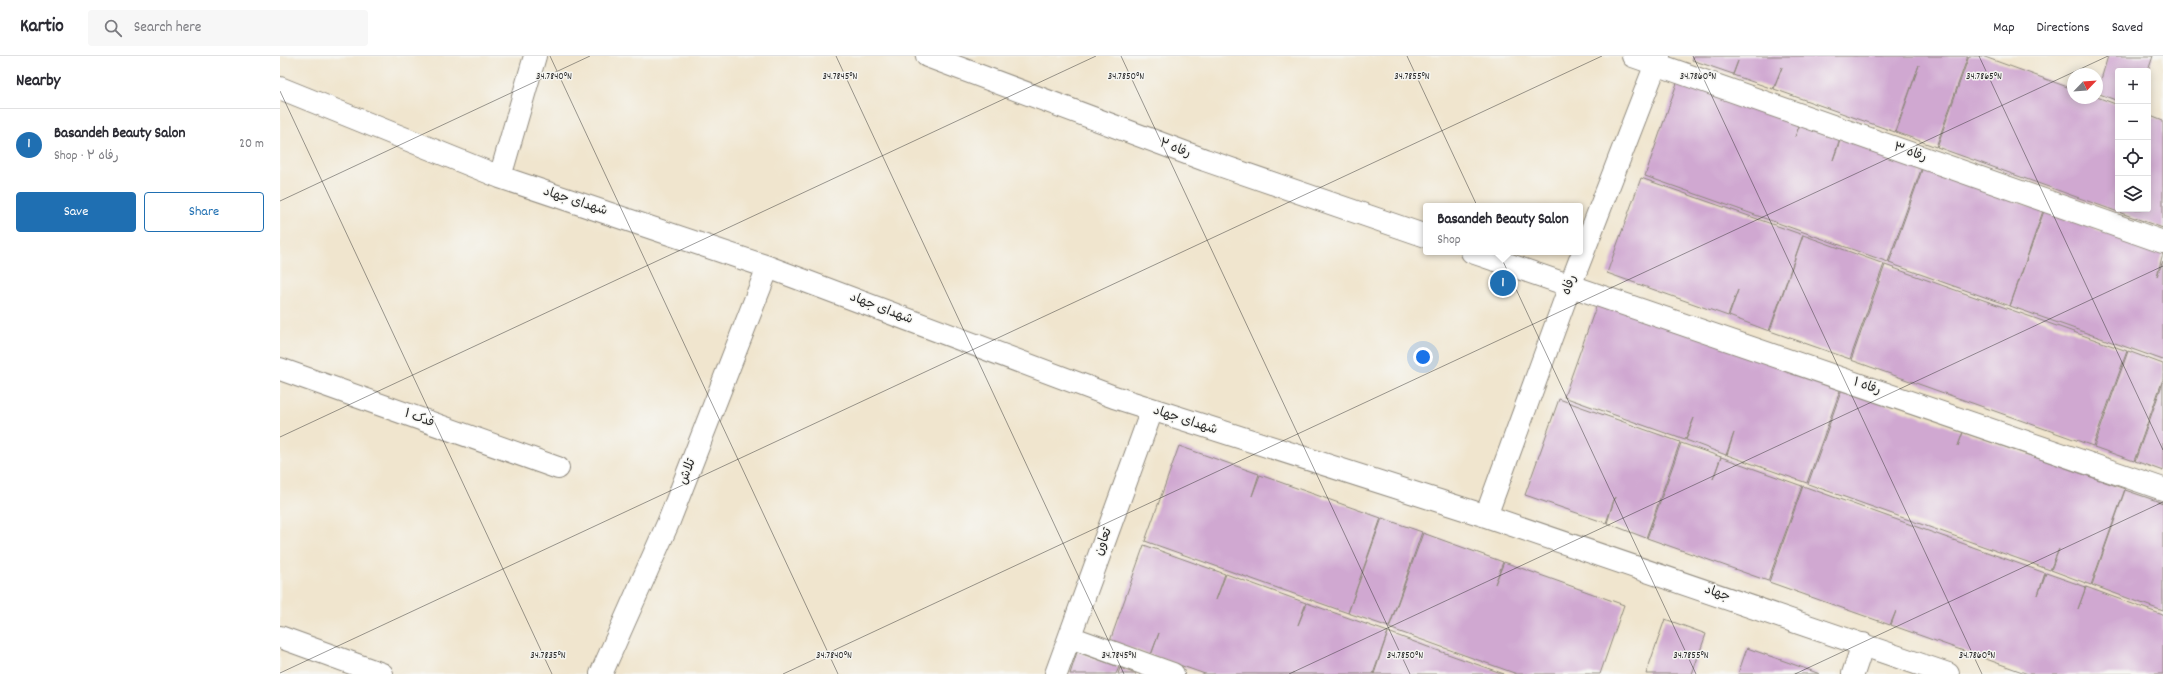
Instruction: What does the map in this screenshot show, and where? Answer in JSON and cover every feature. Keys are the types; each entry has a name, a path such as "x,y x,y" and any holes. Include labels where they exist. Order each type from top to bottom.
{"street":[{"path":"500,177 535,56"},
{"name":"رفاه ۲","path":"927,56 1205,160 1423,235"},
{"name":"رفاه ۳","path":"1633,56 1658,60 2163,242"},
{"name":"رفاه","path":"1583,253 1658,60"},
{"name":"شهدای جهاد","path":"280,88 500,177 768,267 1152,410 1486,516"},
{"path":"1481,255 1570,286"},
{"name":"رفاه","path":"1486,516 1582,255"},
{"name":"تلاش","path":"601,674 669,521 768,267"},
{"name":"رفاه ۱","path":"1570,286 2163,489"},
{"name":"فدک ۱","path":"280,369 558,468"},
{"name":"تعاون","path":"1056,674 1152,410"},
{"name":"جهاد","path":"1486,516 1948,674"},
{"path":"1070,637 1173,674"},
{"path":"280,638 382,674"},
{"path":"1853,674 1863,644"}],"building":[{"path":"1694,56 1968,56 1936,147 1896,132 1919,65 1895,132 1774,89 1782,67 1773,89 1733,75 1738,61 1733,74 1692,60"},
{"path":"1969,56 1982,56 2067,87 2067,104 2103,104 2103,99 2115,104 2115,211 1937,147"},
{"path":"2108,56 2153,56 2149,68 2115,68 2115,100 2103,95 2103,73"},
{"path":"1678,80 1800,123 1795,137 1800,124 1840,138 1833,160 1841,138 1922,167 1888,262 1645,176"},
{"path":"2151,116 2163,121 2163,228 2118,212 2151,212"},
{"path":"1923,167 2043,211 2010,306 1889,263"},
{"path":"1641,178 1803,235 1769,331 1729,316 1738,290 1728,316 1607,273"},
{"path":"2044,211 2163,253 2157,276 2163,261 2163,360 2010,306"},
{"path":"1803,235 1884,264 1850,359 1770,331"},
{"path":"1885,265 2127,351 2093,446 1851,360"},
{"path":"1598,301 1841,388 1807,483 1727,455 1734,433 1726,455 1686,440 1694,418 1685,440 1564,397"},
{"path":"2128,351 2163,364 2163,379 2134,461 2094,447"},
{"path":"2163,382 2163,471 2135,461"},
{"path":"1842,389 2125,489 2091,585 2051,570 2059,549 2050,570 1808,484"},
{"path":"1559,399 1680,442 1646,538 1607,523 1615,497 1606,523 1525,495"},
{"path":"1681,443 1802,486 1768,581 1647,538"},
{"path":"1179,446 1259,474 1252,496 1260,475 1381,518 1348,613 1145,541"},
{"path":"1803,486 2045,573 2038,595 2046,573 2163,615 2163,674 2028,674 1891,625 1896,611 1890,625 1769,582"},
{"path":"2125,490 2163,503 2163,611 2092,585"},
{"path":"1382,518 1422,532 1389,627 1348,613"},
{"path":"1423,533 1503,562 1495,584 1504,562 1624,605 1600,674 1517,674 1389,628"},
{"path":"1144,545 1225,574 1216,600 1226,574 1306,603 1298,625 1307,603 1388,632 1373,674 1205,674 1110,641"},
{"path":"1665,619 1706,634 1692,674 1646,674"},
{"path":"1388,632 1428,647 1504,674 1374,674"},
{"path":"1747,648 1787,662 1820,674 1738,674"},
{"path":"1077,652 1119,667 1116,674 1070,674"},
{"path":"1120,668 1136,674 1118,674"}],"place":[{"name":"Basandeh Beauty Salon","path":"1503,283"}]}
